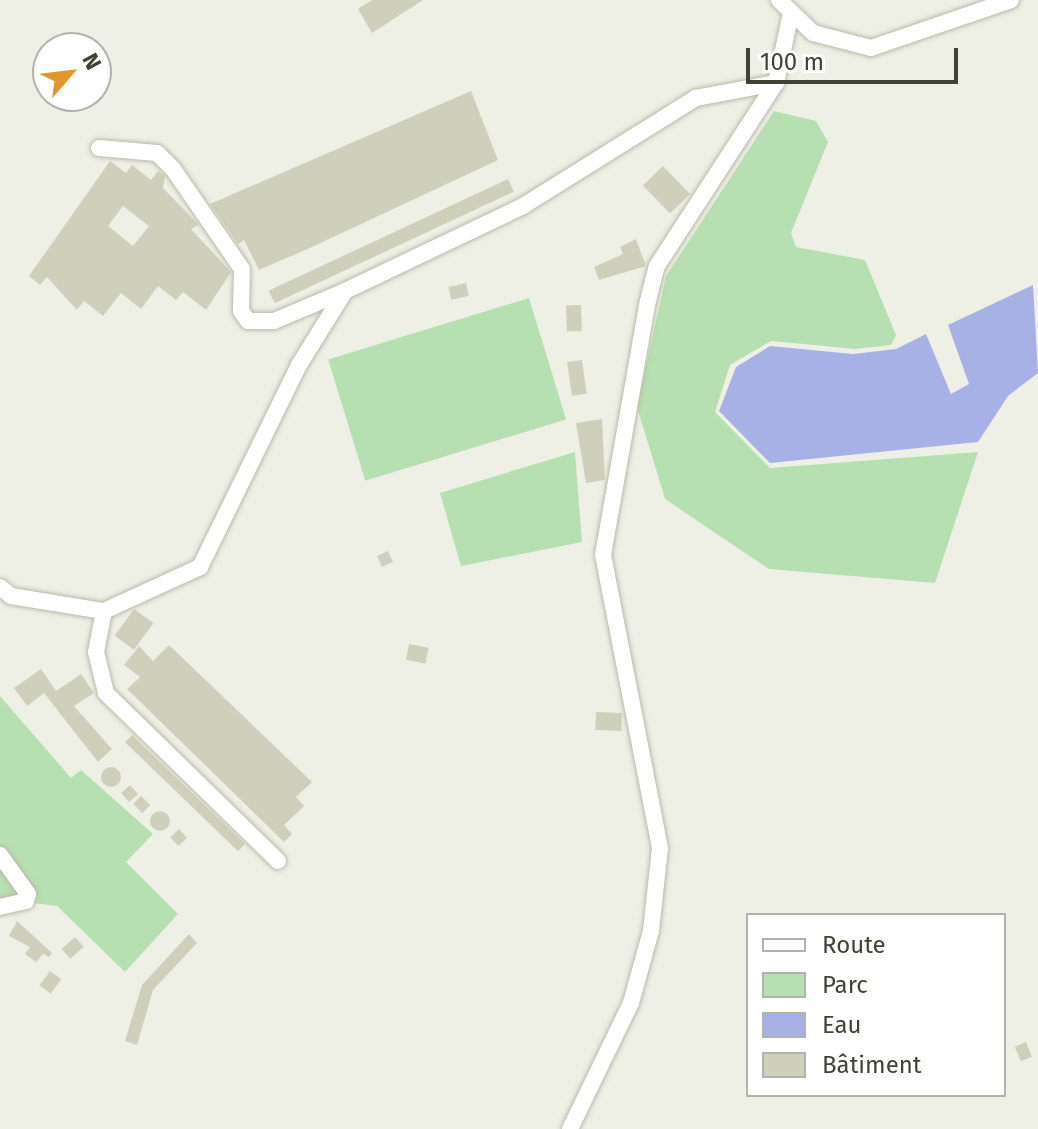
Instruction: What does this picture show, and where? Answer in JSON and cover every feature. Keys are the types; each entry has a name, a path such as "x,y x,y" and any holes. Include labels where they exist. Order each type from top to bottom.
{"street":[{"path":"779,0 791,13 842,46 871,48 1011,0"},
{"path":"570,1129 631,1003 651,931 660,848 603,555 648,301 657,266 776,83 791,13"},
{"path":"99,148 157,153 173,169 242,269 241,311 248,321 274,321 345,291 523,206 696,98 776,83"},
{"path":"0,587 11,596 104,611 200,567 292,378 345,291"},
{"path":"104,611 96,652 106,693 278,861"},
{"path":"0,855 28,894 26,901 0,907"}],"green space":[{"path":"774,111 816,121 828,142 791,233 796,247 865,260 896,335 891,345 855,349 771,341 730,365 715,412 770,468 978,452 935,583 769,569 665,499 637,407 666,276"},
{"path":"529,298 566,419 365,481 328,359"},
{"path":"575,452 582,542 461,566 440,493"},
{"path":"0,696 71,778 81,770 153,834 126,862 178,914 125,972 57,906 0,899"}],"water":[{"path":"1033,285 1038,373 1008,396 978,442 770,463 719,411 736,367 770,346 853,354 896,349 926,334 951,394 969,384 948,325"}],"building":[{"path":"372,0 423,0 372,33 358,9"},
{"path":"471,91 498,160 259,270 244,240 238,244 210,204"},
{"path":"110,161 126,173 132,165 151,180 158,171 165,176 163,188 199,225 191,229 231,272 206,310 183,292 176,300 158,286 141,309 121,293 103,316 84,301 77,310 47,277 40,285 29,276","holes":["123,206 149,226 133,246 108,226"]},
{"path":"663,166 690,194 670,214 643,185"},
{"path":"508,179 514,192 275,303 269,291"},
{"path":"636,239 646,266 599,280 594,267 623,254 620,247"},
{"path":"466,283 469,296 451,300 448,287"},
{"path":"581,305 582,331 567,332 566,306"},
{"path":"582,360 587,394 572,396 567,362"},
{"path":"602,419 605,480 586,483 576,423"},
{"path":"388,551 393,562 382,567 377,556"},
{"path":"134,609 153,623 134,650 115,636"},
{"path":"409,644 429,648 426,664 406,660"},
{"path":"169,645 312,782 296,797 304,806 284,825 292,834 284,842 127,689 140,677 124,665 139,646 153,661"},
{"path":"41,669 56,691 81,674 94,693 74,706 112,749 98,762 44,693 27,706 14,688"},
{"path":"596,712 622,713 621,731 595,730"},
{"path":"132,735 245,844 238,851 125,742"},
{"path":"111,767 118,770 121,777 118,784 111,787 104,784 101,777 104,770"},
{"path":"130,785 138,794 129,802 121,793"},
{"path":"141,796 150,805 142,813 133,804"},
{"path":"160,811 167,814 170,821 167,828 160,831 153,828 150,821 153,814"},
{"path":"179,829 187,838 178,846 170,837"},
{"path":"17,921 52,953 49,957 43,954 36,962 25,954 30,947 9,936"},
{"path":"189,934 197,943 153,990 137,1045 125,1041 142,985"},
{"path":"75,937 84,947 70,959 62,949"},
{"path":"50,971 61,979 51,994 39,986"},
{"path":"1026,1042 1032,1057 1021,1061 1015,1046"}]}
